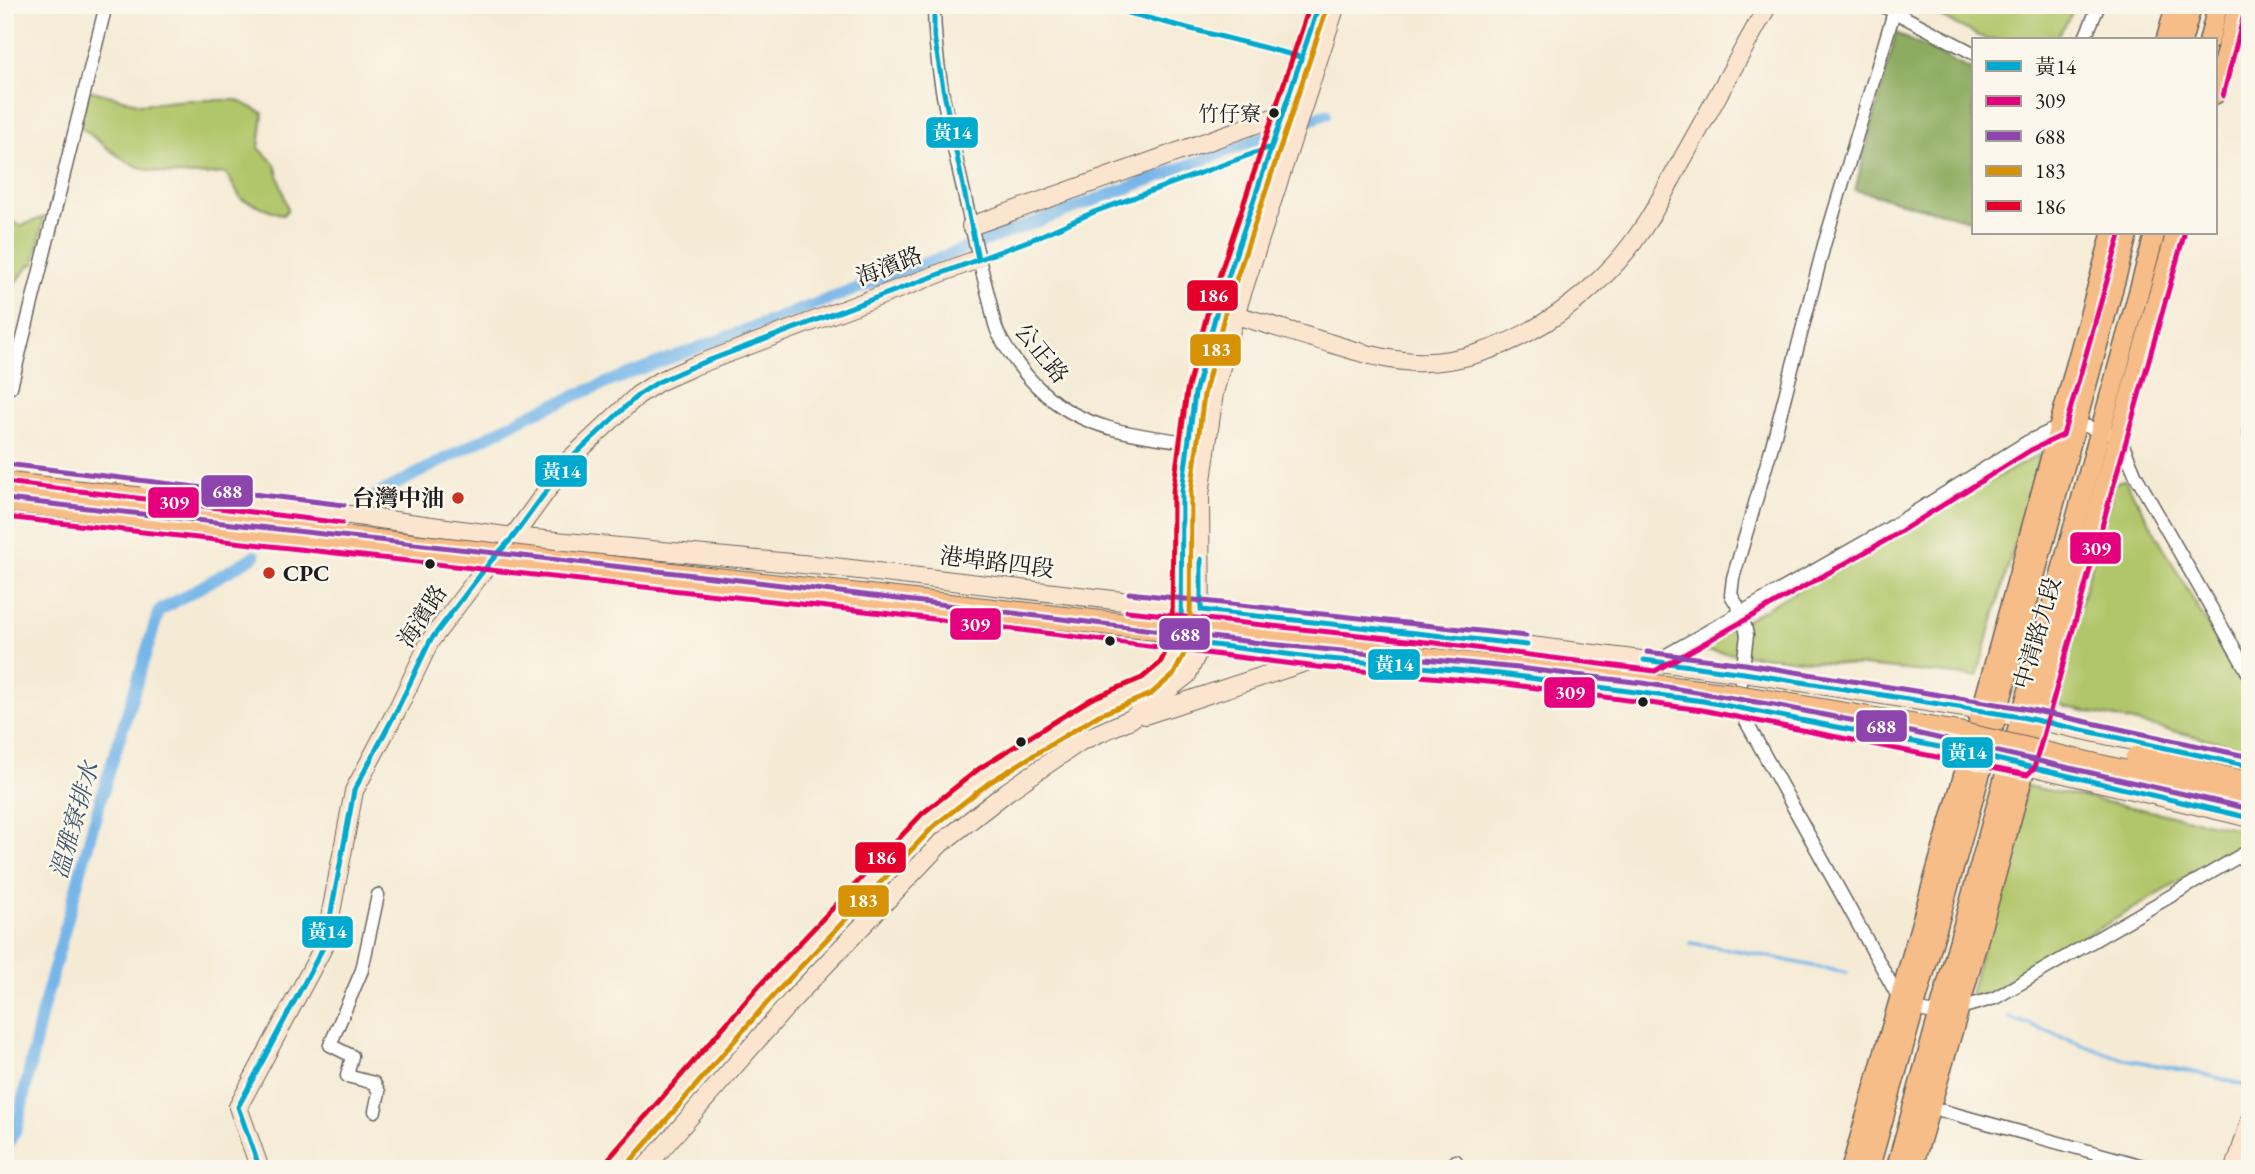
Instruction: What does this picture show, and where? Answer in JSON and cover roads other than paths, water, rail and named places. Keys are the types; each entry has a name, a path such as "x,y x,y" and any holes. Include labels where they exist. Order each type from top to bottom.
{"highway":[{"path":"5,484 1729,680 1965,721 2250,784"},
{"path":"5,500 1728,695 1956,733 2250,801"}],"main road":[{"path":"2167,38 2176,5"},
{"path":"2183,38 2192,5"},
{"path":"2210,38 2218,5"},
{"path":"2216,90 2238,5"},
{"name":"中清路九段","path":"1869,1169 1907,1005 2066,425 2112,234"},
{"name":"中清路九段","path":"2066,425 2128,234"},
{"name":"中清路九段","path":"1912,1169 1959,1009 2029,719 2109,433 2155,234"},
{"name":"中清路九段","path":"2109,433 2176,234"},
{"name":"中清路九段","path":"1896,1169 1939,1014 2018,763"},
{"name":"中清路九段","path":"1851,1169 1907,1005"}],"street":[{"path":"11,387 106,5"},
{"path":"934,5 934,36 971,226 1281,115"},
{"path":"612,1169 766,991 928,820 985,775 1094,707 1147,686 1167,669 1181,641 1182,491 1195,393 1217,310 1319,5"},
{"path":"1131,719 1187,675 1201,645 1199,495 1214,393 1235,315 1336,5"},
{"path":"1217,310 1361,353 1416,362 1461,357 1488,350 1541,326 1605,275 1643,229 1769,5"},
{"path":"1881,5 1972,52"},
{"path":"2085,38 2099,5"},
{"path":"1895,12 1824,245 1772,446 1733,578 1731,595 1742,613 1747,635 1738,707 1907,1005 1939,1014 1995,998 2250,850"},
{"name":"公正路","path":"971,226 998,332 1042,392 1068,411 1096,424 1130,434 1206,444"},
{"name":"海濱路","path":"260,1169 239,1107 325,944 354,791 430,641 490,562 513,537 569,460 638,395 657,382 978,259"},
{"path":"1654,662 1886,530 2027,442 2066,425 2109,433 2250,676"},
{"name":"港埠路四段","path":"5,473 513,537 834,567 1181,608 1437,634 1744,673 2029,719 2250,766"},
{"path":"5,508 902,606 1318,658 1500,674 1738,707 1977,754 2250,818"},
{"path":"644,1169 794,998 940,844 991,803 1081,741 1131,719 1318,658"},
{"path":"375,1111 379,1092 374,1083 347,1076 352,1056 330,1045 362,970 378,895"},
{"path":"1929,1107 2154,1169"},
{"path":"2235,1169 2250,1121"}],"waterway":[{"path":"376,495 531,414 633,372 1326,114"},
{"name":"溫雅寮排水","path":"5,1148 17,1128 41,1016 98,808 159,611 255,556"},
{"path":"1691,943 1847,973"},
{"path":"2008,1017 2116,1057 2247,1086"}],"place":[{"name":"竹仔寮","path":"1274,113"},
{"name":"台灣中油","path":"458,498"},
{"name":"CPC","path":"269,573"}]}
